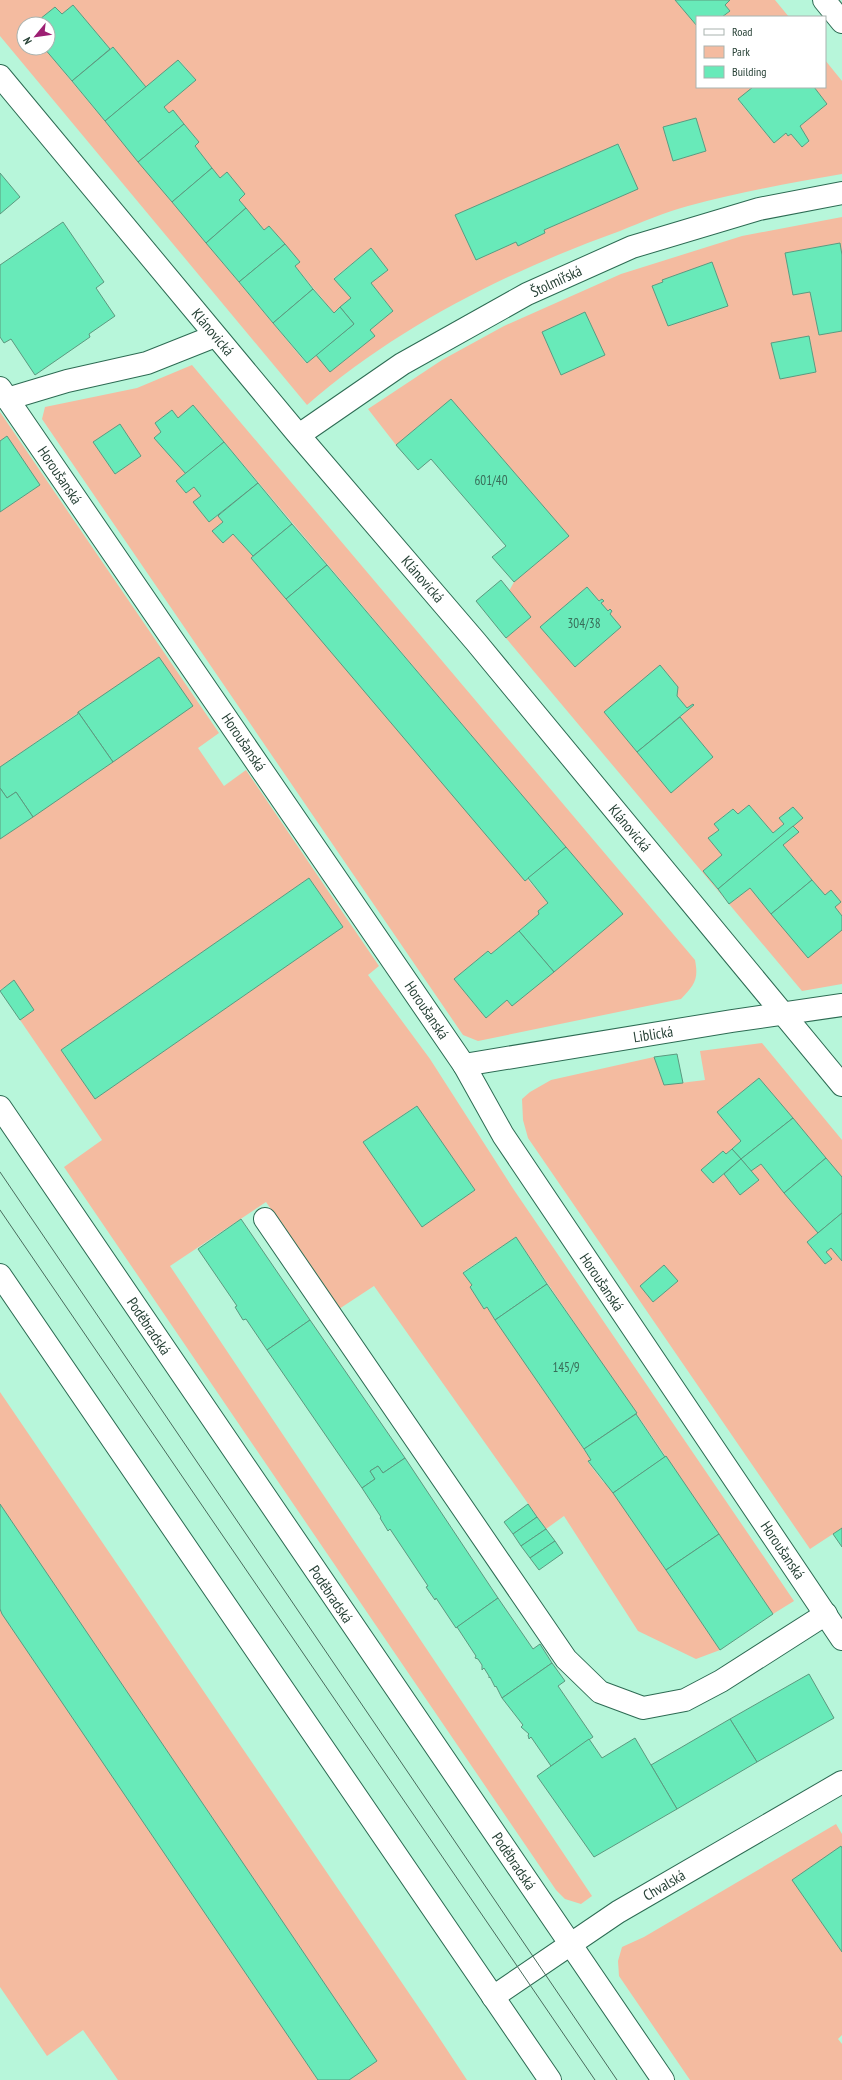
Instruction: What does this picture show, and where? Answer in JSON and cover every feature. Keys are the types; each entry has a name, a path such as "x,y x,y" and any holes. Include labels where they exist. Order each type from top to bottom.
{"street":[{"path":"824,0 842,22"},
{"name":"Klánovická","path":"0,76 215,336 476,642 842,1085"},
{"name":"Štolmířská","path":"299,435 402,364 527,294 632,247 759,209 842,193"},
{"path":"4,393 147,363 215,336"},
{"name":"Horoušanská","path":"4,393 464,1065 503,1135 842,1639"},
{"name":"Liblická","path":"464,1065 783,1013 842,1005"},
{"name":"Poděbradská","path":"0,1107 663,2080"},
{"path":"265,1220 566,1659 600,1692 643,1708 686,1700 721,1681 826,1614"},
{"path":"0,1275 550,2080"},
{"name":"Chvalská","path":"493,1997 618,1912 842,1782"}],"green space":[{"path":"0,0 675,0 696,25 696,88 752,88 738,100 774,143 786,133 788,136 791,134 802,147 809,142 800,126 827,104 815,88 826,88 826,61 842,81 842,174 745,192 679,208 536,264 495,283 416,326 342,377 307,405 17,56 51,56 306,363 316,355 330,372 375,336 370,330 393,311 371,283 388,270 370,249 334,278 351,298 334,313 295,266 300,262 269,226 264,230 239,200 245,194 226,173 220,178 195,146 199,142 173,110 169,113 164,107 196,80 179,60 146,87 113,47 110,49 73,5 62,14 55,7 44,16 16,16 16,55 0,36","holes":["696,118 706,151 673,161 663,127","619,144 637,189 544,230 545,233 518,246 516,242 476,260 455,215"]},
{"path":"730,0 775,0 788,16 723,16 730,11 725,5"},
{"path":"842,217 842,255 839,243 785,253 793,295 810,292 819,335 842,331 842,916 835,907 831,890 825,895 783,845 798,832 793,826 802,818 793,807 779,818 784,824 773,833 749,805 738,814 732,809 714,824 719,830 722,855 703,871 728,903 506,638 531,617 509,591 514,582 569,536 451,399 396,445 368,409 442,360 504,326 621,274 742,236","holes":["712,262 728,306 668,326 653,286 663,282 663,280","585,312 605,355 561,375 542,332","809,336 816,372 780,379 771,343","587,587 599,601 602,599 604,601 601,603 608,611 610,609 612,611 610,614 621,627 575,667 540,627","660,666 678,687 677,696 687,708 693,704 680,717 713,757 671,793 604,712"]},
{"path":"192,365 695,960 696,977 692,986 681,999 478,1041 463,1035 42,419 45,407 137,388","holes":["194,406 622,914 512,1006 507,1000 486,1018 454,979 488,951 491,954 539,914 538,911 548,903 251,558 253,556 233,534 223,543 213,531 223,522 218,516 220,514 209,522 193,502 201,496 194,487 186,493 176,482 186,474 154,438 161,432 155,423 172,410 178,418","120,424 141,456 115,474 93,442"]},
{"path":"0,412 219,733 198,748 224,786 246,770 379,966 368,975 430,1059 514,1190 794,1601 773,1614 516,1237 463,1272 472,1285 470,1287 484,1308 487,1307 591,1460 588,1462 604,1483 606,1482 720,1650 696,1659 638,1631 564,1516 546,1529 374,1286 339,1309 266,1202 170,1266 592,1896 581,1904 565,1899 556,1890 64,1167 102,1140 20,1020 34,1010 14,981 0,990 0,839 159,657 0,767 0,512 40,485 7,436 0,441","holes":["309,878 343,927 95,1099 61,1050","416,1106 475,1190 422,1227 363,1142"]},
{"path":"750,888 842,930 842,984 802,991 729,904"},
{"path":"762,1043 842,1140 842,1177 759,1078 717,1112 741,1141 726,1154 723,1152 701,1170 713,1183 724,1174 740,1195 751,1171 761,1164 818,1233 807,1242 825,1264 832,1259 826,1252 831,1248 842,1261 842,1528 810,1549 528,1138 523,1120 522,1099 530,1092 551,1080 654,1057 664,1085 705,1080 700,1051","holes":["664,1265 678,1281 653,1302 640,1286"]},
{"path":"0,1392 467,2080 349,2080 377,2061 0,1504"},
{"path":"0,1609 318,2080 118,2080 83,2030 47,2056 0,1987"},
{"path":"836,1824 842,1834 842,1848 841,1846 792,1880 842,1952 842,2035 838,2039 842,2044 842,2080 690,2080 619,1976 618,1961 622,1947 644,1937"}],"building":[{"path":"675,0 730,0 725,5 730,11 723,16 696,16 696,25"},
{"path":"73,5 110,49 72,81 51,56 56,56 56,16 44,16 55,7 62,14"},
{"path":"113,47 146,87 105,121 72,81"},
{"path":"178,60 196,80 164,107 169,113 173,110 184,124 138,162 105,121"},
{"path":"752,88 815,88 827,104 800,126 809,141 802,147 791,134 788,136 786,133 774,143 738,99"},
{"path":"696,118 706,151 673,161 663,127"},
{"path":"184,124 199,142 195,146 212,168 172,202 138,162"},
{"path":"618,144 638,189 544,230 545,233 518,246 516,242 476,260 455,215"},
{"path":"212,168 220,178 227,172 245,194 239,200 246,208 206,243 172,202"},
{"path":"0,173 20,197 0,214"},
{"path":"246,208 264,230 269,226 285,244 239,282 206,243"},
{"path":"63,222 104,282 96,288 115,316 89,334 90,337 35,375 11,339 4,343 0,337 0,265"},
{"path":"840,243 842,255 842,331 819,335 810,292 793,295 785,253"},
{"path":"285,244 300,262 295,266 313,289 273,323 239,282"},
{"path":"371,248 388,270 371,283 393,311 370,330 375,336 330,372 316,355 354,324 340,307 351,298 334,279"},
{"path":"712,262 728,306 668,326 652,286 663,282 662,280"},
{"path":"313,289 334,313 340,307 354,324 307,363 273,323"},
{"path":"585,312 605,355 561,375 542,332"},
{"path":"809,336 816,372 780,379 771,343"},
{"path":"451,399 569,536 514,582 492,557 506,546 431,459 418,470 396,445"},
{"path":"193,405 224,442 186,474 154,438 161,432 155,423 172,410 178,418"},
{"path":"120,424 141,456 115,474 93,442"},
{"path":"7,436 40,485 0,512 0,441"},
{"path":"224,442 258,483 209,522 193,502 201,496 194,487 186,493 176,481"},
{"path":"258,483 292,524 253,556 233,534 223,543 212,531 223,522 218,516"},
{"path":"292,524 327,565 286,599 251,558"},
{"path":"327,565 566,847 525,881 286,599"},
{"path":"501,580 531,617 506,638 476,601"},
{"path":"587,587 599,601 602,599 604,601 601,603 608,611 610,609 612,611 610,614 621,627 575,667 540,627"},
{"path":"159,657 193,706 113,762 78,712"},
{"path":"660,665 678,687 677,696 687,708 693,704 694,705 637,752 604,712"},
{"path":"78,712 113,762 33,817 16,792 7,798 0,788 0,767 78,714"},
{"path":"680,717 713,757 671,793 637,752"},
{"path":"0,788 7,798 16,792 33,817 0,839"},
{"path":"749,805 773,833 784,824 779,818 793,807 803,818 718,889 703,871 722,855 708,838 719,830 714,824 733,809 738,814"},
{"path":"793,826 799,832 783,845 812,880 771,914 750,888 729,904 718,889"},
{"path":"566,847 623,914 554,972 519,931 539,914 538,911 548,903 528,878"},
{"path":"309,878 343,927 95,1099 61,1050"},
{"path":"812,880 825,895 831,890 841,902 835,907 842,916 842,930 808,958 771,914"},
{"path":"519,931 554,972 512,1006 507,1000 486,1018 454,979 488,951 491,954"},
{"path":"14,980 34,1010 20,1020 0,991"},
{"path":"677,1054 683,1083 664,1085 654,1057"},
{"path":"759,1078 793,1118 741,1159 732,1149 741,1141 717,1112"},
{"path":"417,1106 475,1190 422,1227 363,1142"},
{"path":"793,1118 826,1158 784,1193 761,1164 751,1171 741,1159"},
{"path":"732,1149 741,1159 713,1183 701,1170 723,1151 726,1154"},
{"path":"826,1158 842,1177 842,1213 818,1233 784,1193"},
{"path":"741,1159 759,1180 740,1195 724,1174"},
{"path":"842,1213 842,1261 831,1248 826,1252 832,1259 825,1264 807,1242"},
{"path":"241,1219 310,1320 267,1350 246,1319 243,1320 235,1307 237,1306 198,1249"},
{"path":"516,1237 547,1284 495,1320 487,1307 484,1309 470,1287 472,1285 463,1273"},
{"path":"664,1265 678,1281 653,1302 640,1286"},
{"path":"547,1284 637,1413 584,1449 495,1320"},
{"path":"310,1320 405,1458 383,1473 378,1466 370,1471 375,1479 362,1488 267,1350"},
{"path":"636,1414 665,1457 613,1493 588,1461 591,1460 584,1449"},
{"path":"666,1456 719,1534 666,1570 613,1493"},
{"path":"405,1458 498,1598 456,1628 436,1598 435,1600 426,1587 428,1586 390,1529 388,1531 380,1518 381,1517 362,1488 375,1479 370,1471 378,1466 383,1473"},
{"path":"0,1504 377,2061 349,2080 318,2080 2,1614 0,1609"},
{"path":"528,1504 537,1517 513,1534 504,1522"},
{"path":"537,1517 546,1529 521,1546 513,1534"},
{"path":"842,1528 842,1547 833,1534"},
{"path":"546,1529 555,1541 530,1558 521,1546"},
{"path":"719,1534 773,1614 720,1650 666,1570"},
{"path":"555,1541 563,1553 539,1570 530,1558"},
{"path":"498,1598 533,1649 540,1644 552,1663 502,1698 484,1668 482,1670 482,1665 478,1659 475,1658 476,1656 457,1627"},
{"path":"552,1663 565,1681 558,1686 593,1737 551,1766 531,1737 529,1739 529,1734 521,1727 523,1725 502,1698"},
{"path":"809,1674 834,1718 757,1762 730,1719"},
{"path":"730,1719 757,1762 677,1809 651,1765"},
{"path":"635,1738 677,1809 594,1857 537,1776 589,1739 602,1758"},
{"path":"841,1846 842,1848 842,1952 792,1880"}],"tram line":[{"path":"0,1172 617,2080"},
{"path":"0,1210 595,2080"}]}
